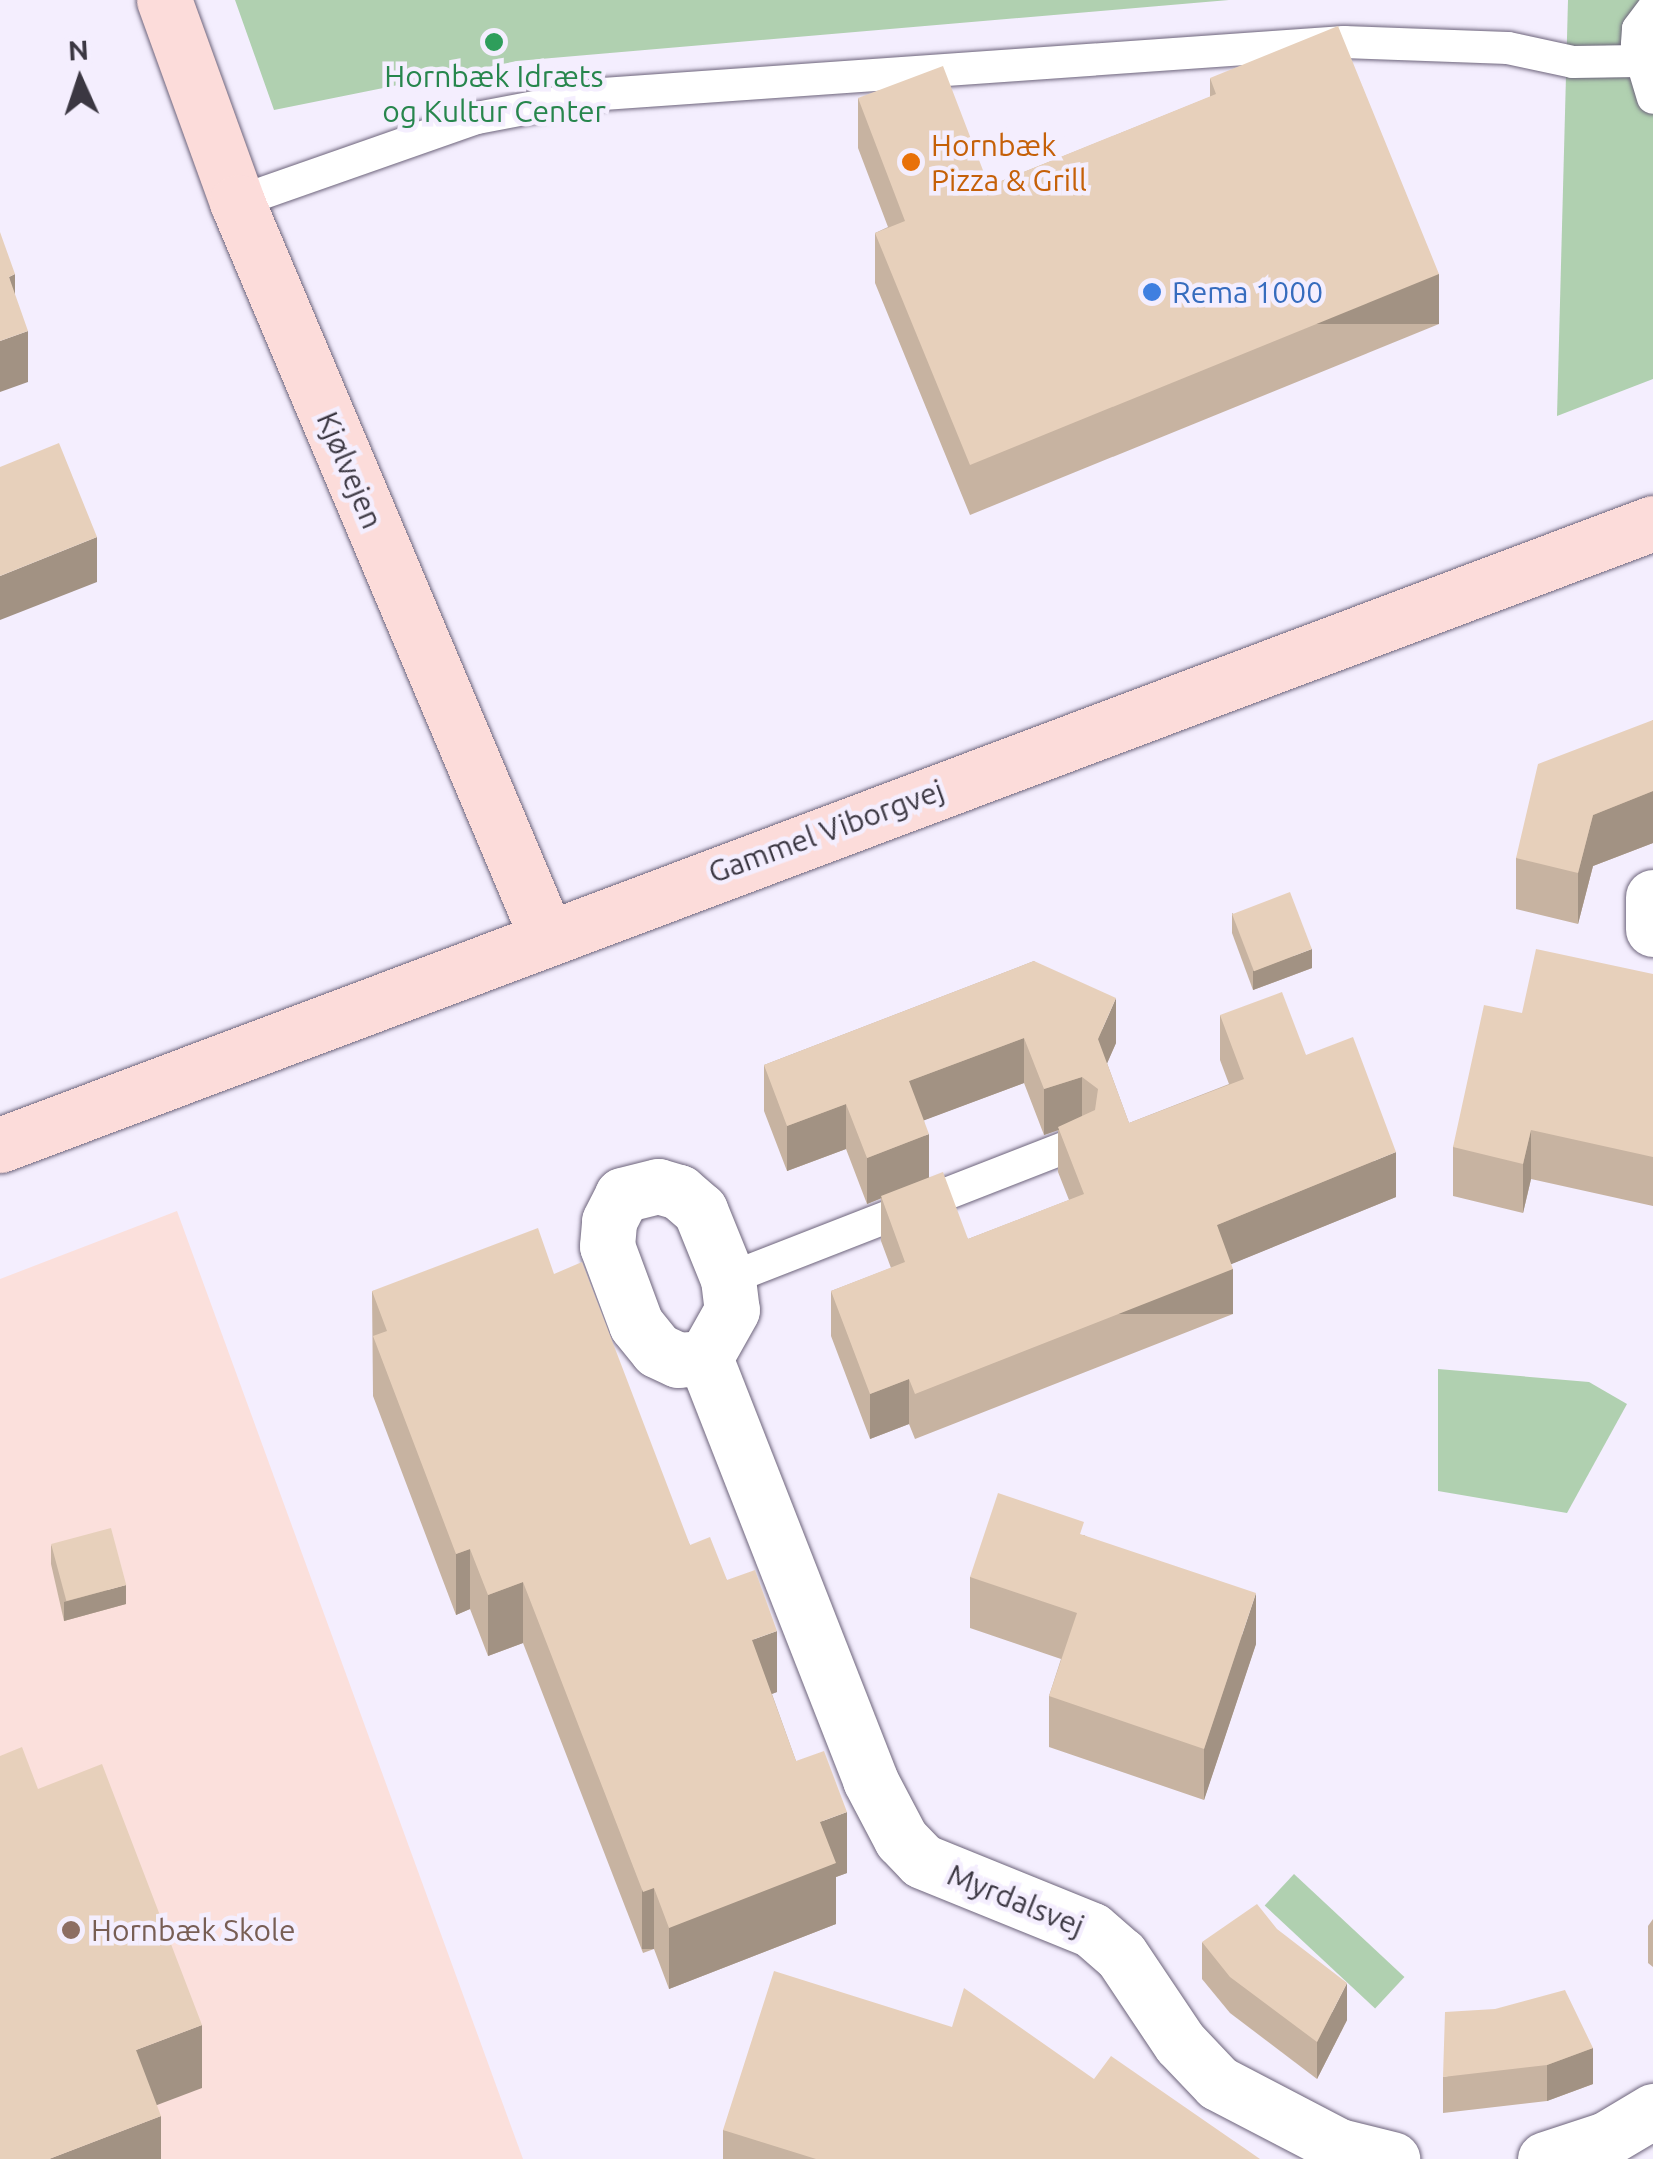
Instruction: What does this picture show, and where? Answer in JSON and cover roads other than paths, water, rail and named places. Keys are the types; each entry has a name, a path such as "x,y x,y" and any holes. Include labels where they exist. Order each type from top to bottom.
{"main road":[{"name":"Kjølvejen","path":"164,0 237,202 546,935"},
{"name":"Gammel Viborgvej","path":"0,1145 546,935 1653,522"}],"street":[{"path":"1653,897 1653,929"},
{"path":"637,1187 680,1192 700,1210 728,1279 732,1310 705,1358 667,1356 636,1324 607,1246 608,1221 622,1195 637,1187"},
{"name":"Myrdalsvej","path":"705,1358 870,1780 901,1838 922,1861 1092,1930 1121,1956 1180,2044 1218,2082 1325,2140 1392,2159"},
{"path":"1545,2159 1606,2140 1653,2111"}],"lane":[{"path":"1653,9 1638,29 1639,61 1653,98"},
{"path":"237,202 477,118 619,92 1344,42 1508,48 1572,62 1639,61"},
{"path":"728,1279 1080,1142"}],"place":[{"name":"Hornbæk Idræts og Kultur Center","path":"494,42"},
{"name":"Hornbæk Pizza & Grill","path":"911,162"},
{"name":"Rema 1000","path":"1152,292"},
{"name":"Hornbæk Skole","path":"71,1930"}]}
